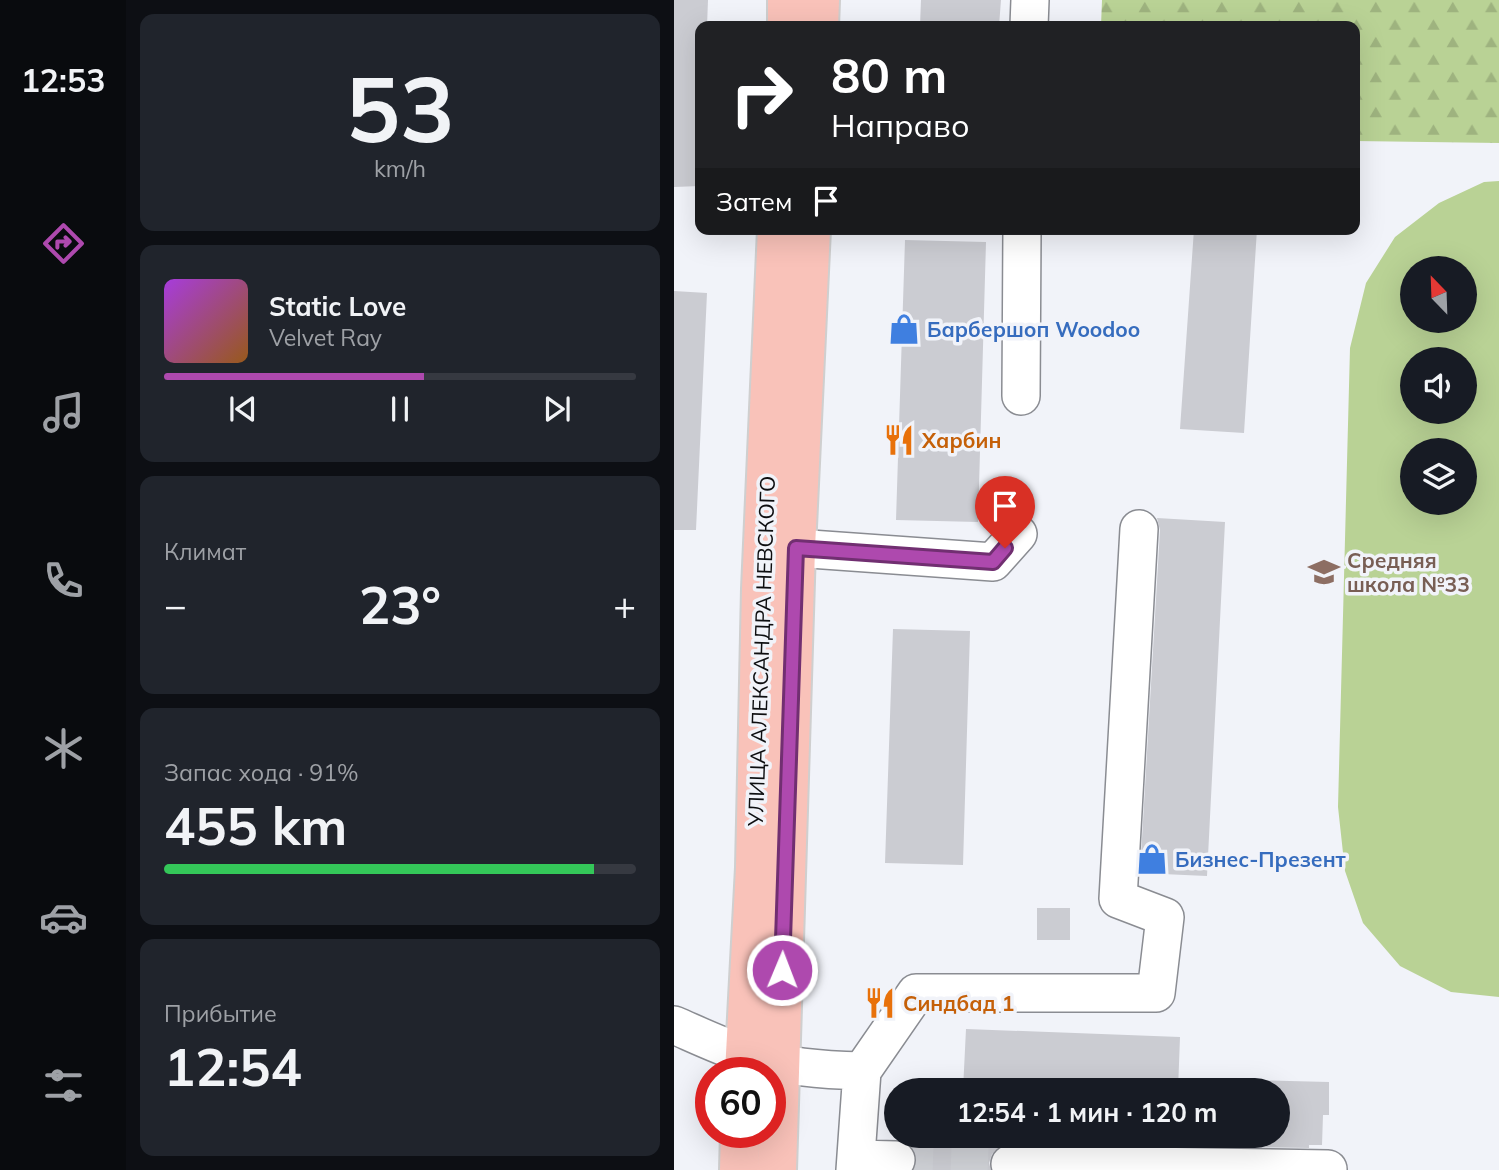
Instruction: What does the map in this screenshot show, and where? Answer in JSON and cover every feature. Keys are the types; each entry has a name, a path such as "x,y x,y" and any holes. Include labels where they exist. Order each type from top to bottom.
{"main road":[{"path":"787,0 787,21"},
{"path":"819,21 820,0"},
{"name":"УЛИЦА АЛЕКСАНДРА НЕВСКОГО","path":"757,1057 755,868 761,589 777,235"},
{"name":"УЛИЦА АЛЕКСАНДРА НЕВСКОГО","path":"758,1057 796,548 811,235"},
{"path":"739,1170 740,1148"},
{"name":"УЛИЦА АЛЕКСАНДРА НЕВСКОГО","path":"773,1148 777,1170"}],"street":[{"path":"1029,21 1030,0"},
{"path":"1021,396 1022,235"},
{"path":"896,1160 856,1165 862,1071 916,993 1156,993 1165,917 1118,899 1139,529"},
{"path":"796,548 993,562 1018,534"},
{"path":"674,1025 742,1057"},
{"path":"786,1066 862,1071"},
{"path":"1010,1164 1328,1170"}],"green space":[{"path":"1102,0 1499,0 1499,143 1360,141 1360,21 1101,21"},
{"path":"1500,181 1499,997 1451,992 1400,966 1363,923 1345,871 1338,807 1350,348 1366,283 1395,237 1439,203 1484,182"}],"building":[{"path":"674,0 708,0 707,21 695,21 695,186 674,187"},
{"path":"921,0 1001,0 999,21 920,21"},
{"path":"1194,235 1257,235 1244,433 1180,429"},
{"path":"905,240 986,242 978,522 896,520"},
{"path":"674,291 707,293 696,530 674,530"},
{"path":"1157,518 1225,522 1207,876 1140,873 1160,530"},
{"path":"893,629 970,631 963,865 885,863"},
{"path":"1037,908 1070,908 1070,940 1037,940"},
{"path":"966,1029 1180,1037 1178,1078 964,1078"},
{"path":"1290,1081 1329,1082 1329,1115 1323,1115 1322,1145 1309,1145 1309,1148 1290,1148"},
{"path":"912,1148 1000,1148 992,1154 989,1163 991,1170 914,1170 917,1160"}],"tunnel":[{"path":"896,1160 1010,1164"}],"place":[{"name":"Барбершоп Woodoo","path":"904,329"},
{"name":"Харбин","path":"899,440"},
{"name":"Средняя школа №33","path":"1324,572"},
{"name":"Бизнес-Презент","path":"1152,859"},
{"name":"Синдбад 1","path":"880,1003"}],"route":[{"path":"782,970 796,548 993,562 1005,548"}]}
